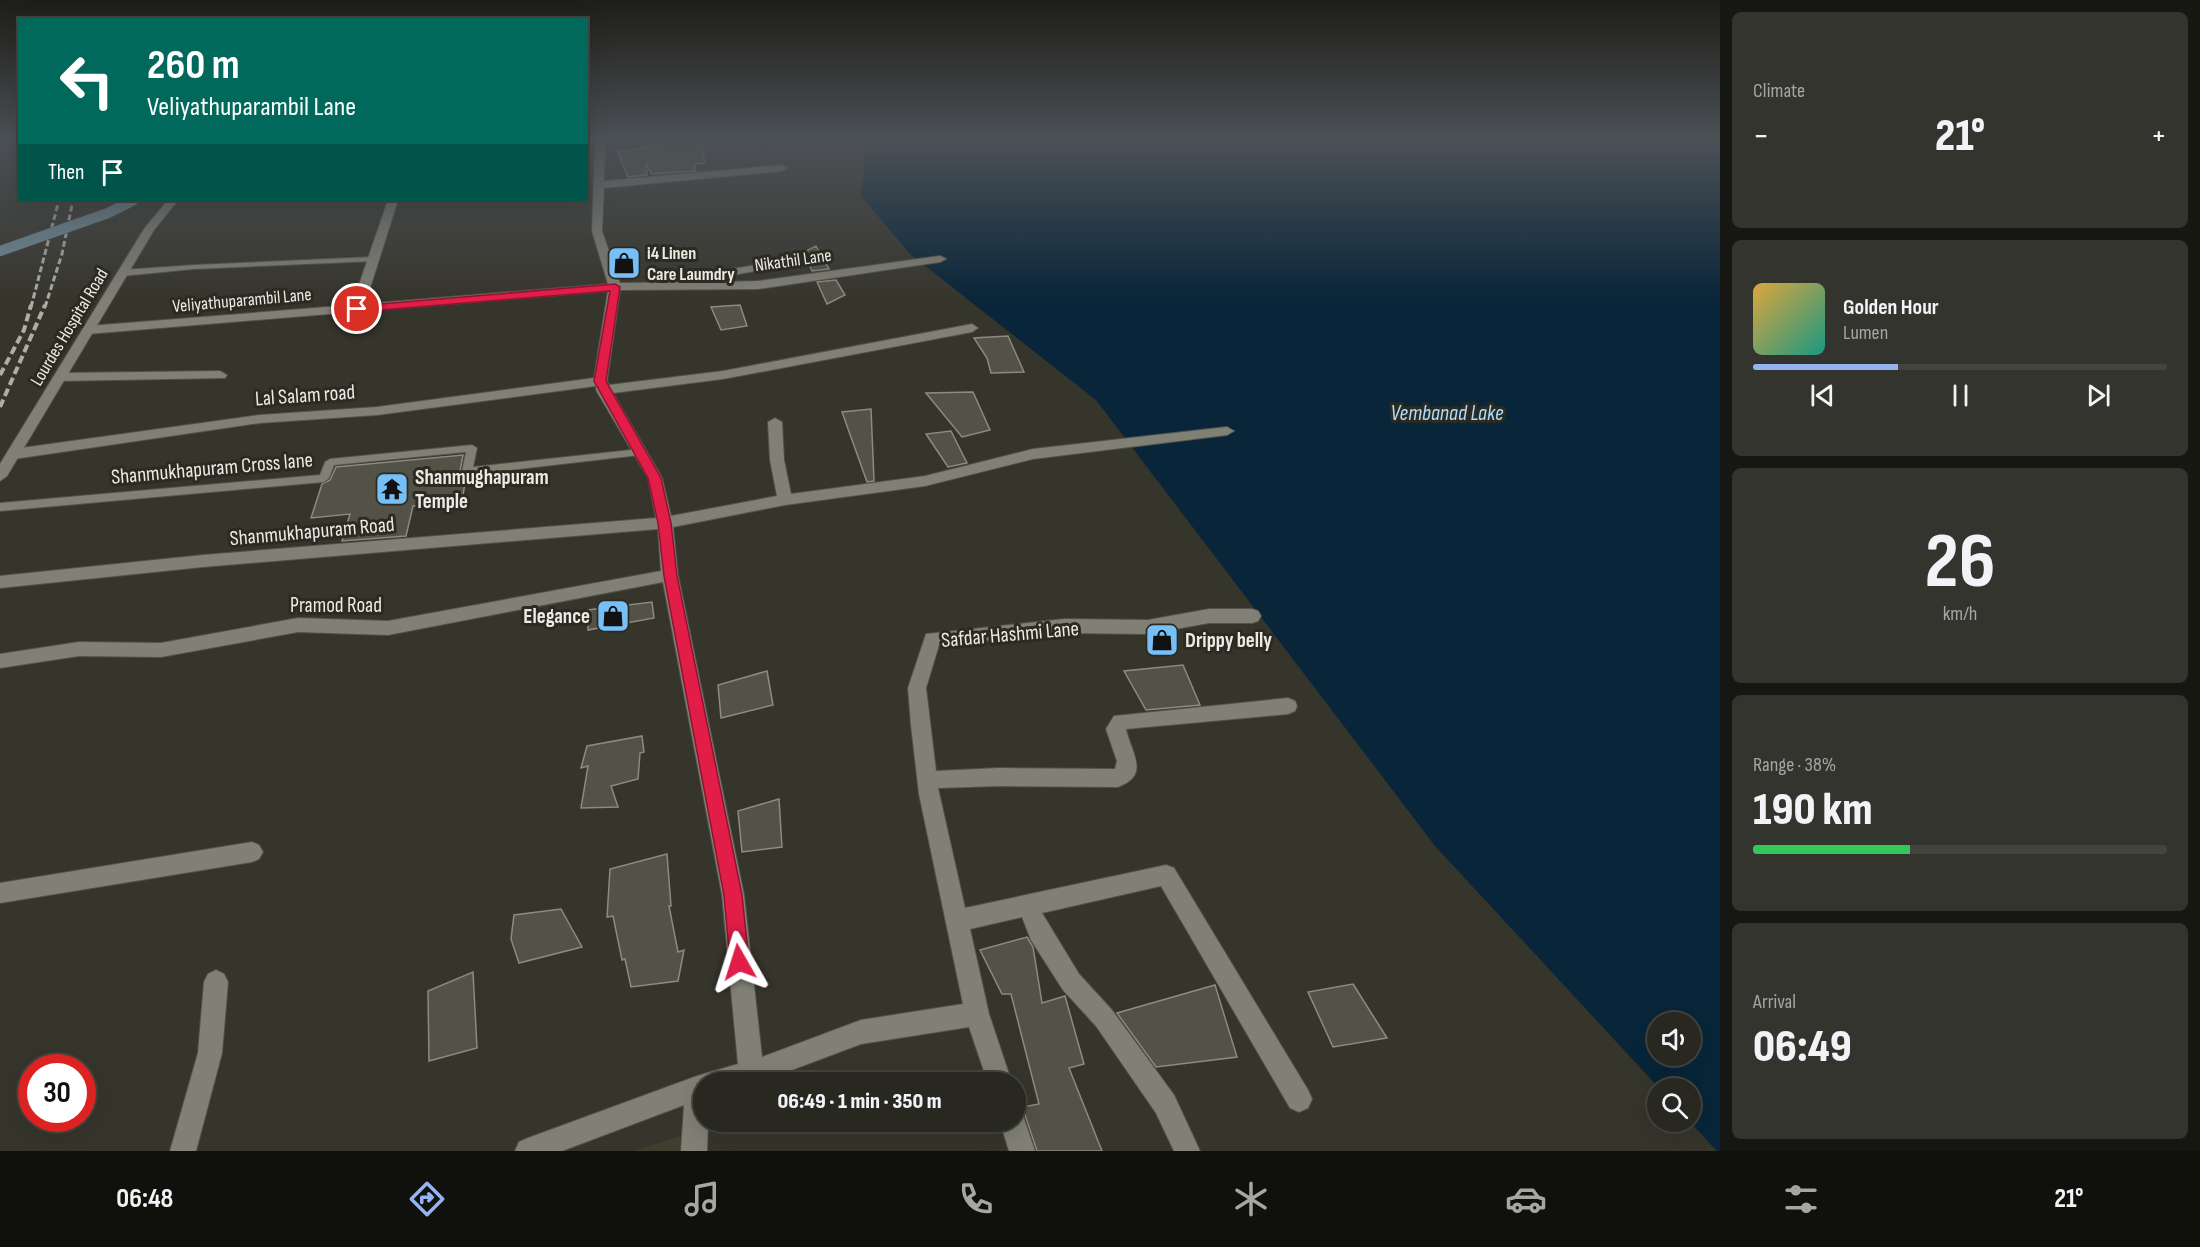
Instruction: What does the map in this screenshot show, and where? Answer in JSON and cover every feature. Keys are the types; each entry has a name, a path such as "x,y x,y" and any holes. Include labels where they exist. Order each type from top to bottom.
{"main road":[{"path":"0,250 108,213 132,201"}],"street":[{"path":"598,194 597,231 615,287 602,385 655,478 665,523 670,576 733,895 751,1072"},
{"name":"Lourdes Hospital Road","path":"0,476 149,229 172,201"},
{"path":"357,309 393,201"},
{"path":"712,285 730,272 809,259"},
{"name":"Nikathil Lane","path":"615,287 758,285 940,259"},
{"name":"Veliyathuparambil Lane","path":"88,330 615,287"},
{"name":"Lal Salam road","path":"14,454 260,419 377,411 602,385 723,375 972,328"},
{"path":"60,377 220,375"},
{"path":"775,422 777,460 785,500"},
{"name":"Shanmukhapuram Road","path":"0,582 237,558 665,523 785,500 925,481 1033,454 1227,431"},
{"name":"Pramod Road","path":"0,661 79,650 161,650 298,624 388,628 670,576"},
{"name":"Safdar Hashmi Lane","path":"996,1072 977,1014 927,780 917,688 932,639 1064,626 1148,627 1209,616 1252,616"},
{"path":"927,780 999,777 1119,778 1126,773 1127,761 1116,729 1121,722 1288,706"},
{"path":"0,893 252,852"},
{"path":"957,921 1166,875 1299,1099"},
{"path":"1028,906 1039,932 1071,982 1104,1018 1165,1104 1187,1151"},
{"path":"183,1151 210,1053 216,982"},
{"path":"754,1072 861,1032 977,1014"},
{"path":"528,1151 693,1090"},
{"path":"694,1151 697,1132"},
{"path":"1016,1132 1022,1151"}],"lane":[{"path":"122,273 194,267 373,259"},
{"name":"Shanmukhapuram Cross lane","path":"0,507 324,478 330,462 472,448 467,471 640,452"}],"shaded area":[{"path":"681,1136 680,1151 634,1151"}],"water":[{"name":"Vembanad Lake","path":"861,194 1720,194 1720,1151 1717,1151 1699,1132 1701,1078 1650,1078 1435,846 1096,400 910,254"}],"building":[{"path":"816,246 829,269 812,271 809,264 815,263 817,259 804,252"},
{"path":"836,280 845,295 827,304 817,282"},
{"path":"740,305 747,326 721,330 711,307"},
{"path":"1008,336 1024,372 991,373 987,358 974,338"},
{"path":"973,392 990,430 962,437 926,393"},
{"path":"871,409 874,481 867,482 842,412"},
{"path":"951,431 967,463 948,467 926,434"},
{"name":"Shanmughapuram Temple","path":"463,455 460,471 466,477 462,501 413,506 406,536 342,541 350,514 311,518 322,484 330,480 336,467"},
{"name":"Elegance","path":"652,602 654,618 588,630 588,610"},
{"path":"1183,665 1200,705 1146,710 1124,671"},
{"path":"767,671 773,705 721,718 718,685"},
{"path":"642,736 644,752 640,753 638,779 611,786 618,807 581,808 588,766 581,768 587,746"},
{"path":"779,799 782,847 742,852 738,811"},
{"path":"667,854 671,906 669,906 678,952 684,950 678,981 631,987 625,959 622,960 613,916 607,917 610,869"},
{"path":"561,909 582,947 519,963 511,939 514,915"},
{"path":"1027,937 1033,947 1042,1003 1065,996 1084,1064 1069,1068 1102,1151 1037,1151 1026,1118 1026,1106 1039,1104 1011,994 1002,994 980,950"},
{"path":"473,972 477,1048 429,1061 428,991"},
{"path":"1353,984 1387,1038 1333,1047 1308,992"},
{"path":"1215,985 1237,1057 1156,1067 1117,1013"}],"railway":[{"path":"31,307 59,201"},
{"path":"45,307 62,254 73,201"},
{"path":"0,375 24,330 31,305"},
{"path":"0,407 45,305"}],"place":[{"name":"i4 Linen Care Laumdry","path":"624,263"},
{"name":"Shanmughapuram Temple","path":"392,489"},
{"name":"Elegance","path":"613,616"},
{"name":"Drippy belly","path":"1162,640"}],"route":[{"path":"357,309 615,287 600,381 603,390 655,478 665,523 670,576 733,895 739,962"}]}
